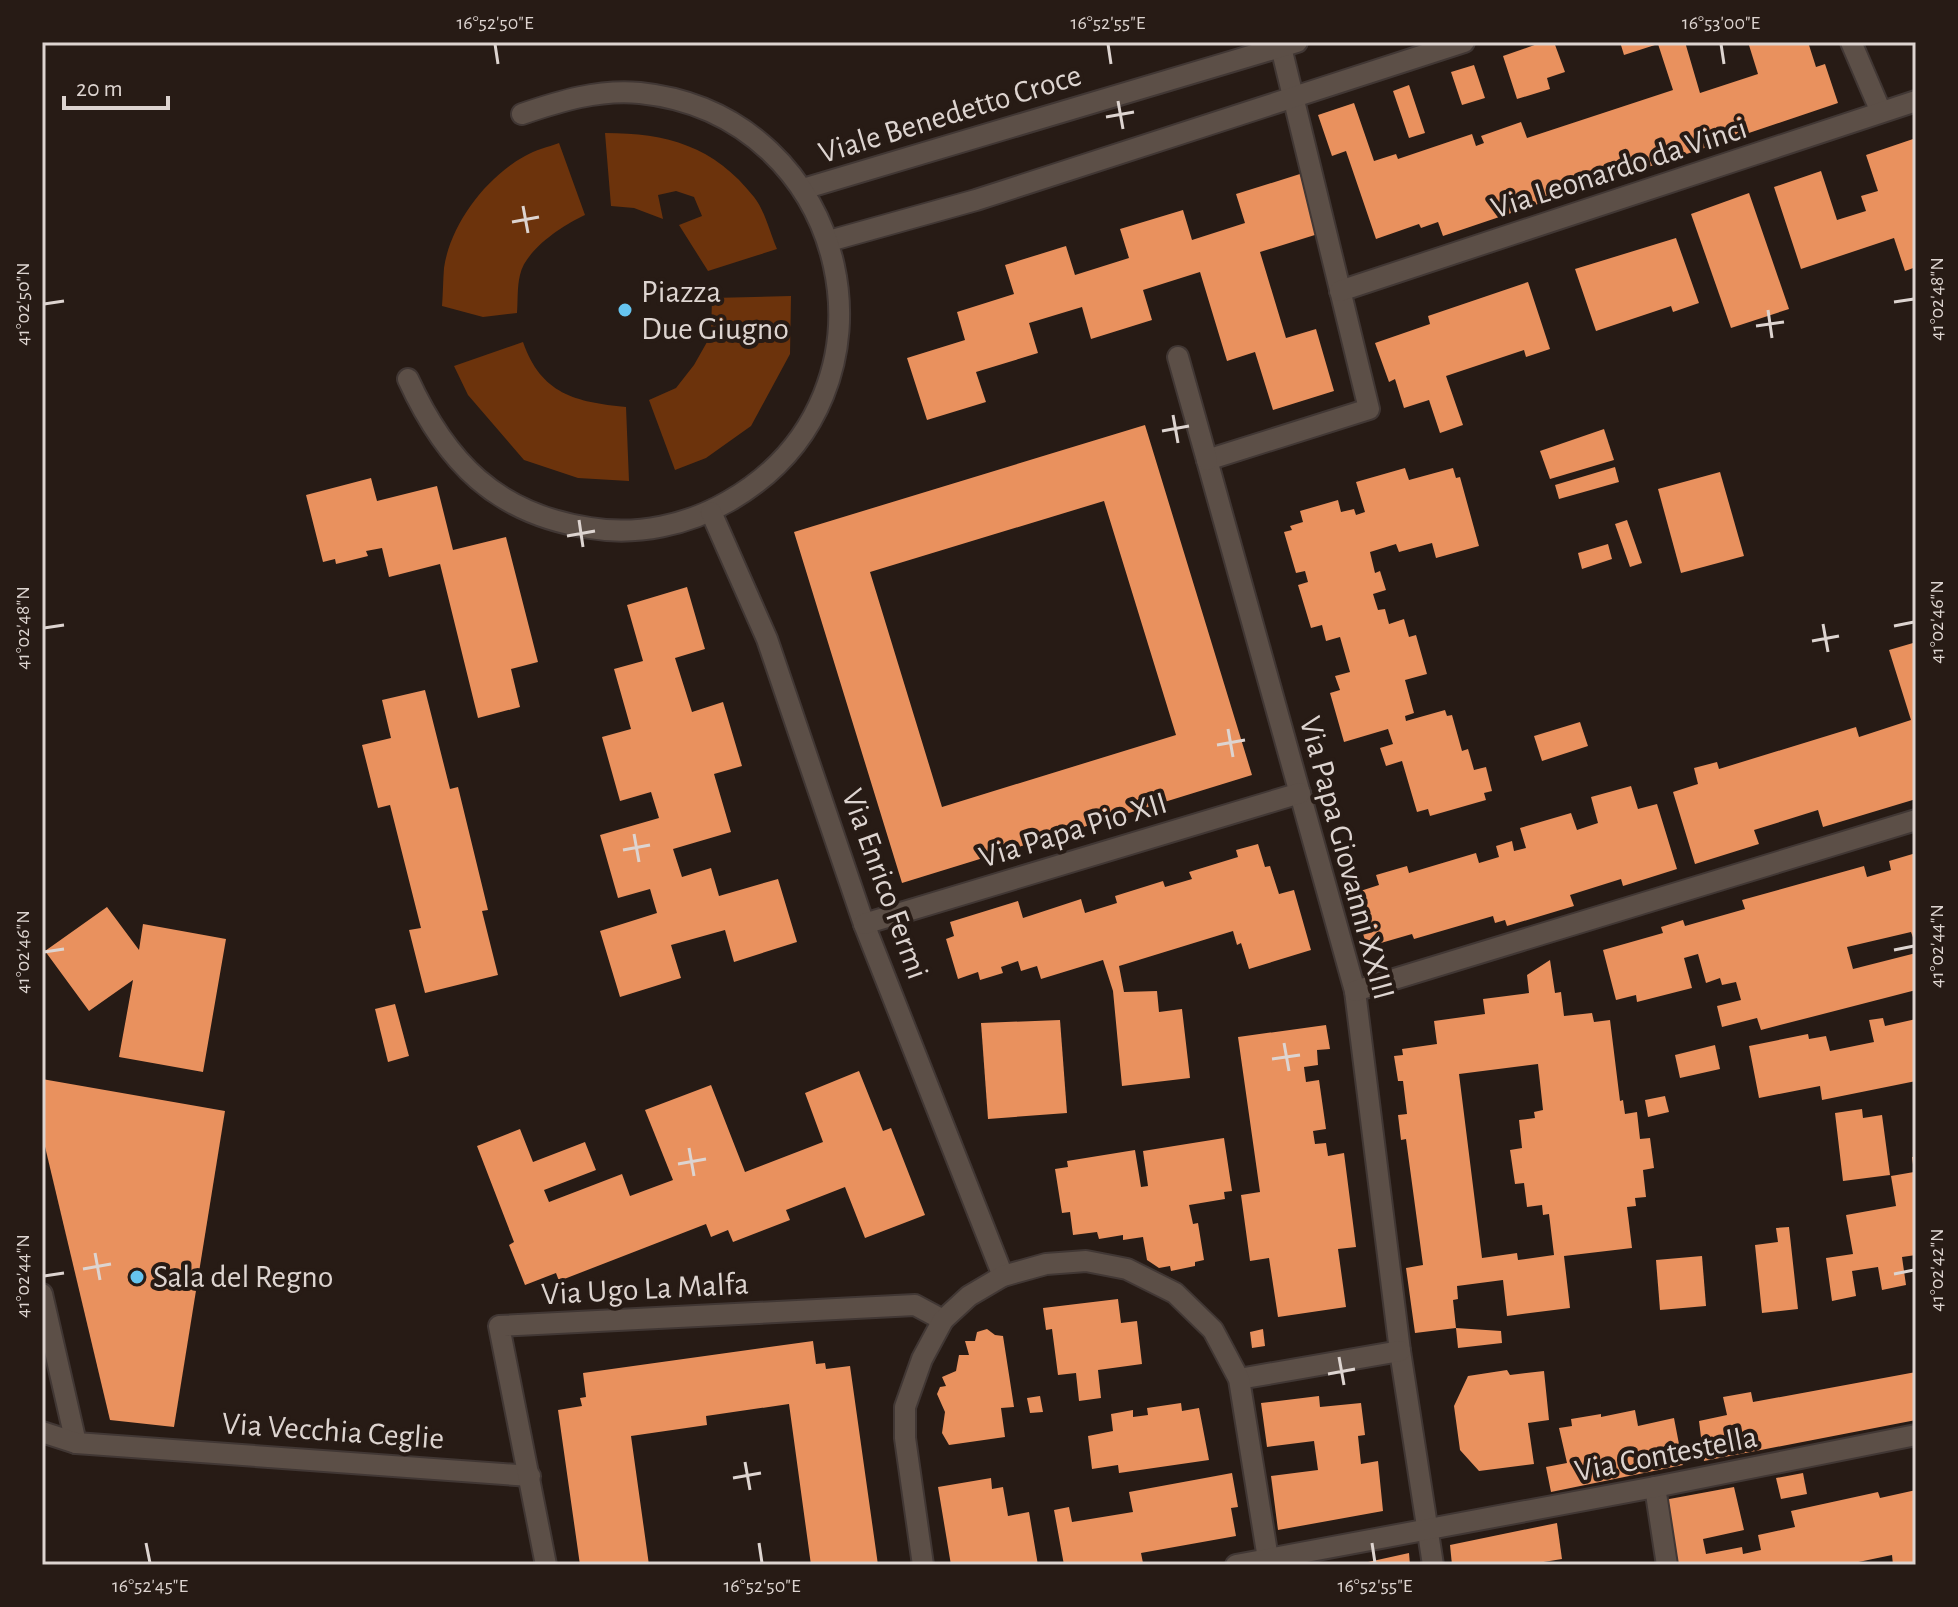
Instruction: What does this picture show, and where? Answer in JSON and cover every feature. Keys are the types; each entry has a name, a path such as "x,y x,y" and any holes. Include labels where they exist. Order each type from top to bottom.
{"street":[{"path":"829,241 976,200 1464,42"},
{"path":"1851,42 1881,112"},
{"path":"1207,460 1369,409 1293,96 1289,44"},
{"name":"Viale Benedetto Croce","path":"803,189 1289,44"},
{"path":"408,379 426,417 452,456 491,491 534,514 563,524 611,532 663,527 711,512 749,490 780,463 809,424 826,391 838,346 840,305 829,241 803,189 765,146 728,119 689,103 638,93 576,96 522,114"},
{"name":"Via Leonardo da Vinci","path":"1340,291 1916,101"},
{"name":"Via Papa Giovanni XXIII","path":"1178,357 1355,991 1400,1351 1433,1565"},
{"name":"Via Enrico Fermi","path":"711,512 767,639 864,924 1003,1276"},
{"name":"Via Papa Pio XII","path":"864,924 1300,793"},
{"path":"1355,991 1916,820"},
{"path":"923,1565 905,1438 905,1407 922,1359 943,1320 969,1296 1003,1276 1046,1264 1086,1261 1127,1269 1175,1293 1213,1330 1239,1379 1269,1562"},
{"path":"42,1294 76,1443"},
{"name":"Via Ugo La Malfa","path":"530,1476 499,1326 915,1305 943,1320"},
{"path":"1239,1379 1400,1351"},
{"name":"Via Vecchia Ceglie","path":"42,1432 76,1443 530,1476"},
{"name":"Via Contestella","path":"1236,1565 1269,1562 1916,1435"},
{"path":"530,1476 546,1565"},
{"path":"1655,1487 1667,1565"}],"shaded area":[{"path":"605,133 669,140 706,154 723,165 758,203 777,249 708,271 679,225 702,216 694,197 676,191 658,195 663,219 634,208 611,206"},
{"path":"559,143 585,215 556,232 529,256 520,275 517,313 483,317 442,306 448,252 472,204 511,165 533,152"},
{"path":"791,296 790,354 751,426 706,458 675,470 649,400 676,388 694,365 711,335 712,298"},
{"path":"523,342 540,373 562,392 591,402 626,407 629,481 578,478 524,460 468,395 454,366"}],"building":[{"path":"1543,42 1554,42 1565,72 1547,78 1550,89 1517,99 1503,56"},
{"path":"1620,42 1685,42 1700,93 1758,74 1748,42 1808,42 1816,67 1825,64 1838,103 1443,236 1438,222 1421,228 1419,224 1376,239 1346,151 1332,156 1318,115 1354,103 1374,161 1396,154 1398,159 1472,134 1476,146 1484,143 1481,136 1521,122 1527,138 1673,90 1658,44 1624,55"},
{"path":"1474,65 1485,98 1462,105 1451,72"},
{"path":"1409,85 1425,133 1409,138 1393,91"},
{"path":"1916,138 1916,267 1905,271 1894,238 1801,269 1774,187 1821,171 1837,220 1866,211 1861,196 1878,191 1866,155"},
{"path":"1300,174 1318,234 1260,252 1286,338 1316,329 1334,391 1273,410 1255,352 1227,361 1200,272 1143,290 1152,320 1091,339 1082,307 1029,323 1038,353 976,372 986,402 927,420 907,358 965,340 957,312 1014,294 1005,265 1066,246 1075,275 1129,258 1120,229 1183,210 1192,240 1245,223 1236,194"},
{"path":"1749,193 1789,309 1731,328 1691,214"},
{"path":"1676,238 1699,303 1673,312 1671,306 1596,331 1575,269"},
{"path":"1528,282 1550,349 1526,357 1524,350 1446,376 1463,425 1440,433 1429,400 1404,408 1395,379 1389,382 1375,343 1430,324 1428,316"},
{"path":"1145,425 1252,775 902,883 794,532","holes":["1104,501 1176,735 942,807 870,572"]},
{"path":"1604,429 1614,460 1550,479 1540,451"},
{"path":"1615,467 1619,482 1559,499 1555,485"},
{"path":"1405,468 1409,480 1453,468 1456,478 1460,477 1479,546 1436,558 1432,543 1399,552 1396,544 1370,552 1375,573 1380,571 1386,590 1373,594 1378,610 1385,609 1389,624 1404,619 1409,637 1416,635 1427,674 1405,680 1414,713 1405,716 1406,721 1445,710 1447,716 1452,715 1462,751 1468,749 1474,770 1486,767 1492,791 1484,793 1486,800 1430,816 1428,809 1417,812 1402,761 1386,766 1380,748 1393,744 1388,729 1344,742 1330,693 1340,690 1335,676 1350,672 1340,637 1326,641 1322,625 1311,628 1298,585 1308,582 1305,571 1296,573 1284,532 1292,530 1290,526 1303,522 1300,511 1338,500 1341,512 1354,509 1356,515 1365,512 1356,482"},
{"path":"1720,472 1744,556 1681,573 1658,489"},
{"path":"371,478 377,501 437,486 453,550 506,537 538,662 511,669 520,707 478,718 440,564 389,577 382,548 366,551 368,556 336,564 335,559 323,562 306,495"},
{"path":"1627,520 1642,563 1630,567 1615,524"},
{"path":"1608,544 1612,559 1582,569 1578,553"},
{"path":"687,587 705,649 675,658 692,712 723,702 742,766 714,774 731,832 673,849 682,877 711,868 719,896 778,879 797,942 734,962 725,930 671,945 681,978 620,997 600,931 657,913 650,889 618,898 600,835 659,818 651,792 620,801 602,737 631,729 614,669 643,661 627,605"},
{"path":"1913,643 1916,654 1916,799 1823,827 1818,810 1754,830 1759,844 1695,864 1673,792 1698,784 1694,768 1717,762 1719,769 1856,727 1859,737 1911,720 1889,650"},
{"path":"425,690 450,789 458,787 488,910 482,911 498,975 425,993 409,930 421,928 390,805 378,808 362,745 391,738 382,700"},
{"path":"1580,722 1588,746 1542,761 1534,736"},
{"path":"1631,786 1638,809 1657,804 1677,869 1623,886 1621,879 1570,895 1574,906 1507,926 1505,920 1495,923 1493,916 1414,939 1412,934 1367,947 1351,894 1379,885 1376,875 1407,866 1409,873 1476,853 1479,863 1499,857 1496,846 1512,841 1514,851 1526,848 1520,828 1571,813 1577,830 1598,823 1591,797"},
{"path":"1258,844 1265,867 1270,866 1279,894 1294,890 1311,950 1249,969 1241,943 1237,945 1233,931 1119,966 1124,992 1157,991 1159,1012 1182,1009 1190,1078 1122,1086 1113,991 1103,960 1041,979 1037,966 1021,971 1018,961 1001,967 1003,973 980,980 978,972 958,979 946,939 954,936 950,922 1018,901 1023,918 1081,899 1085,913 1117,903 1115,896 1163,881 1165,887 1192,879 1189,872 1238,857 1236,850"},
{"path":"1916,853 1916,946 1911,932 1847,947 1853,969 1916,953 1916,990 1761,1030 1757,1018 1722,1027 1717,1006 1741,1000 1736,982 1722,985 1720,978 1706,983 1698,954 1684,958 1692,988 1637,1002 1636,995 1616,1000 1603,950 1663,933 1661,927 1683,920 1685,926 1745,909 1742,900 1864,866 1867,877 1891,870 1889,861"},
{"path":"107,907 139,950 143,924 226,939 203,1072 119,1057 133,980 89,1011 45,951"},
{"path":"1550,960 1555,993 1561,992 1564,1016 1592,1013 1594,1022 1610,1020 1620,1101 1623,1100 1625,1114 1637,1112 1640,1139 1650,1138 1654,1168 1643,1170 1646,1197 1635,1198 1636,1206 1627,1207 1632,1248 1564,1256 1570,1308 1507,1316 1503,1280 1457,1286 1458,1299 1453,1300 1456,1328 1415,1333 1406,1268 1423,1265 1406,1139 1401,1140 1398,1115 1407,1114 1403,1081 1398,1081 1394,1056 1403,1055 1402,1049 1437,1044 1434,1021 1485,1014 1483,999 1529,993 1527,975","holes":["1538,1064 1543,1110 1534,1112 1535,1118 1519,1120 1522,1148 1510,1150 1515,1184 1524,1183 1527,1207 1542,1205 1543,1215 1549,1214 1554,1255 1518,1260 1517,1253 1482,1258 1459,1074"]},
{"path":"395,1004 409,1056 388,1062 375,1009"},
{"path":"1883,1018 1885,1026 1916,1019 1916,1081 1822,1100 1820,1086 1759,1098 1749,1046 1808,1034 1809,1039 1826,1036 1830,1051 1874,1042 1869,1020"},
{"path":"1060,1020 1067,1113 988,1119 981,1023"},
{"path":"1326,1025 1330,1049 1317,1050 1318,1065 1304,1067 1306,1082 1319,1080 1326,1129 1313,1131 1315,1144 1326,1143 1328,1156 1344,1153 1356,1247 1338,1249 1346,1307 1278,1317 1269,1258 1250,1261 1241,1195 1260,1192 1238,1037"},
{"path":"1715,1045 1720,1069 1680,1078 1675,1055"},
{"path":"859,1071 883,1131 891,1128 925,1215 865,1238 845,1187 786,1210 790,1220 733,1242 728,1230 711,1237 706,1224 559,1281 556,1273 525,1285 509,1245 514,1242 477,1146 520,1129 533,1162 585,1142 596,1170 544,1190 549,1202 622,1174 630,1196 673,1180 645,1110 711,1085 745,1172 823,1142 805,1093"},
{"name":"Sala del Regno","path":"42,1079 225,1111 174,1427 110,1420 42,1134"},
{"path":"1665,1096 1669,1112 1648,1117 1645,1100"},
{"path":"1862,1109 1863,1118 1882,1115 1890,1175 1843,1181 1835,1113"},
{"path":"1224,1138 1232,1191 1224,1192 1225,1199 1189,1205 1193,1224 1198,1223 1204,1260 1195,1262 1195,1266 1171,1271 1170,1266 1159,1268 1147,1260 1143,1237 1123,1240 1123,1235 1099,1239 1097,1232 1073,1235 1070,1212 1062,1213 1055,1169 1068,1167 1067,1161 1135,1150 1141,1187 1148,1186 1143,1151"},
{"path":"1912,1157 1916,1157 1916,1255 1902,1257 1906,1285 1882,1290 1878,1267 1852,1271 1856,1296 1832,1301 1826,1258 1853,1254 1846,1215 1896,1206 1891,1176 1914,1172"},
{"path":"1789,1227 1798,1309 1762,1313 1755,1245 1778,1242 1776,1228"},
{"path":"1702,1256 1706,1306 1660,1310 1656,1260"},
{"path":"1118,1299 1121,1323 1137,1321 1142,1364 1098,1370 1101,1398 1079,1401 1076,1373 1058,1375 1052,1329 1046,1330 1043,1308"},
{"path":"1456,1328 1501,1331 1502,1343 1458,1348"},
{"path":"987,1329 1003,1336 1014,1407 1001,1408 1005,1437 949,1445 942,1433 945,1412 937,1394 940,1387 946,1386 942,1377 956,1371 959,1355 969,1355 965,1341 975,1341 977,1332"},
{"path":"1263,1329 1265,1346 1252,1348 1250,1332"},
{"path":"813,1341 816,1364 825,1363 826,1369 850,1366 878,1565 811,1565 789,1404 706,1416 707,1425 631,1436 649,1565 580,1565 558,1410 582,1406 580,1398 586,1397 583,1373"},
{"path":"1507,1370 1510,1375 1544,1371 1549,1420 1528,1423 1534,1464 1479,1471 1460,1450 1454,1406 1468,1376"},
{"path":"1916,1372 1916,1420 1704,1461 1699,1421 1727,1415 1723,1397 1751,1392 1753,1402"},
{"path":"1040,1396 1043,1412 1030,1413 1027,1398"},
{"path":"1319,1396 1320,1407 1361,1403 1365,1435 1358,1436 1361,1464 1378,1461 1383,1511 1278,1530 1271,1476 1318,1470 1314,1441 1267,1447 1261,1403"},
{"path":"1181,1403 1182,1411 1199,1408 1209,1460 1119,1473 1118,1465 1092,1469 1088,1436 1113,1431 1111,1414 1133,1410 1133,1417 1148,1415 1147,1408"},
{"path":"1635,1410 1638,1426 1674,1418 1683,1465 1551,1492 1546,1467 1567,1463 1559,1428 1572,1426 1571,1419"},
{"path":"1232,1473 1238,1507 1231,1508 1236,1536 1141,1553 1143,1563 1132,1565 1064,1565 1054,1510 1069,1507 1072,1522 1133,1512 1129,1492"},
{"path":"1803,1473 1807,1494 1781,1499 1776,1478"},
{"path":"991,1478 992,1489 1003,1487 1008,1516 1029,1512 1038,1565 951,1565 938,1487"},
{"path":"1734,1487 1744,1530 1703,1539 1706,1554 1742,1547 1743,1554 1761,1550 1758,1535 1795,1527 1791,1511 1878,1492 1880,1498 1916,1490 1916,1565 1893,1565 1892,1555 1844,1565 1674,1565 1664,1500"},
{"path":"1557,1523 1562,1559 1525,1565 1452,1565 1450,1545"},
{"path":"1409,1553 1410,1565 1359,1565 1359,1564"}],"place":[{"name":"Piazza Due Giugno","path":"625,310"},
{"name":"Sala del Regno","path":"137,1277"}]}
